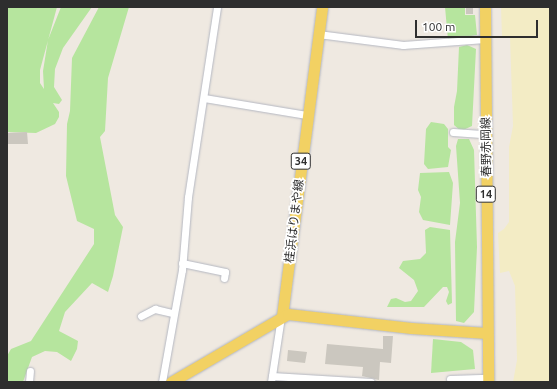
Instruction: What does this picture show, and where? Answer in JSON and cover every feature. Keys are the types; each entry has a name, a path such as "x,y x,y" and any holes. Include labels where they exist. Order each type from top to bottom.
{"main road":[{"name":"桂浜はりまや線","path":"282,316 322,7"},
{"name":"春野赤岡線","path":"485,7 488,380"},
{"path":"171,382 282,316 296,315 411,328 487,333"}],"street":[{"path":"162,382 182,263 188,197 217,7"},
{"path":"318,34 403,45 485,39"},
{"path":"204,98 307,115"},
{"path":"453,132 485,134"},
{"path":"182,263 225,272 224,278"},
{"path":"141,316 155,309 173,313"},
{"path":"282,316 272,379 371,382"},
{"path":"29,382 30,371"},
{"path":"450,379 488,380"}],"green space":[{"path":"7,7 57,7 48,39 61,7 92,7 63,48 55,69 54,87 62,100 59,104 53,103 59,112 59,117 55,124 36,133 7,132","holes":["48,41 43,71 44,89 40,83 40,70"]},
{"path":"99,7 129,7 108,78 105,131 100,137 115,215 123,227 113,276 108,292 92,283 65,312 59,331 78,341 77,349 71,361 57,352 45,351 32,357 23,382 7,382 7,356 11,349 31,341 94,244 94,229 77,221 66,176 67,124 70,111 72,58"},
{"path":"445,7 465,7 465,15 475,15 477,35 448,40"},
{"path":"467,45 476,49 472,126 461,131 454,125 454,107 457,91 459,47"},
{"path":"431,122 444,124 448,129 448,147 451,150 448,167 428,169 424,164 426,129"},
{"path":"458,139 469,139 474,150 477,247 474,312 464,323 456,321 455,242 460,203 456,146"},
{"path":"449,172 453,183 450,225 423,220 419,212 421,197 418,190 420,173"},
{"path":"430,227 450,230 452,303 448,305 446,301 449,292 447,287 443,287 424,307 387,307 391,299 396,298 405,302 411,301 418,291 414,280 399,268 403,261 420,259 426,253 425,230"},
{"path":"433,339 461,342 473,350 475,369 431,373"}],"sand":[{"path":"501,7 550,7 550,382 513,382 517,360 515,286 509,271 500,273 498,233 504,229 509,222 509,147 513,126 510,37 502,37"}],"building":[{"path":"466,7 473,7 473,14 466,14"},
{"path":"27,132 28,144 7,144 7,133"},
{"path":"383,336 393,336 391,363 380,362 379,380 362,376 363,367 325,364 327,344 383,349"},
{"path":"288,350 307,352 305,363 287,361"}]}
